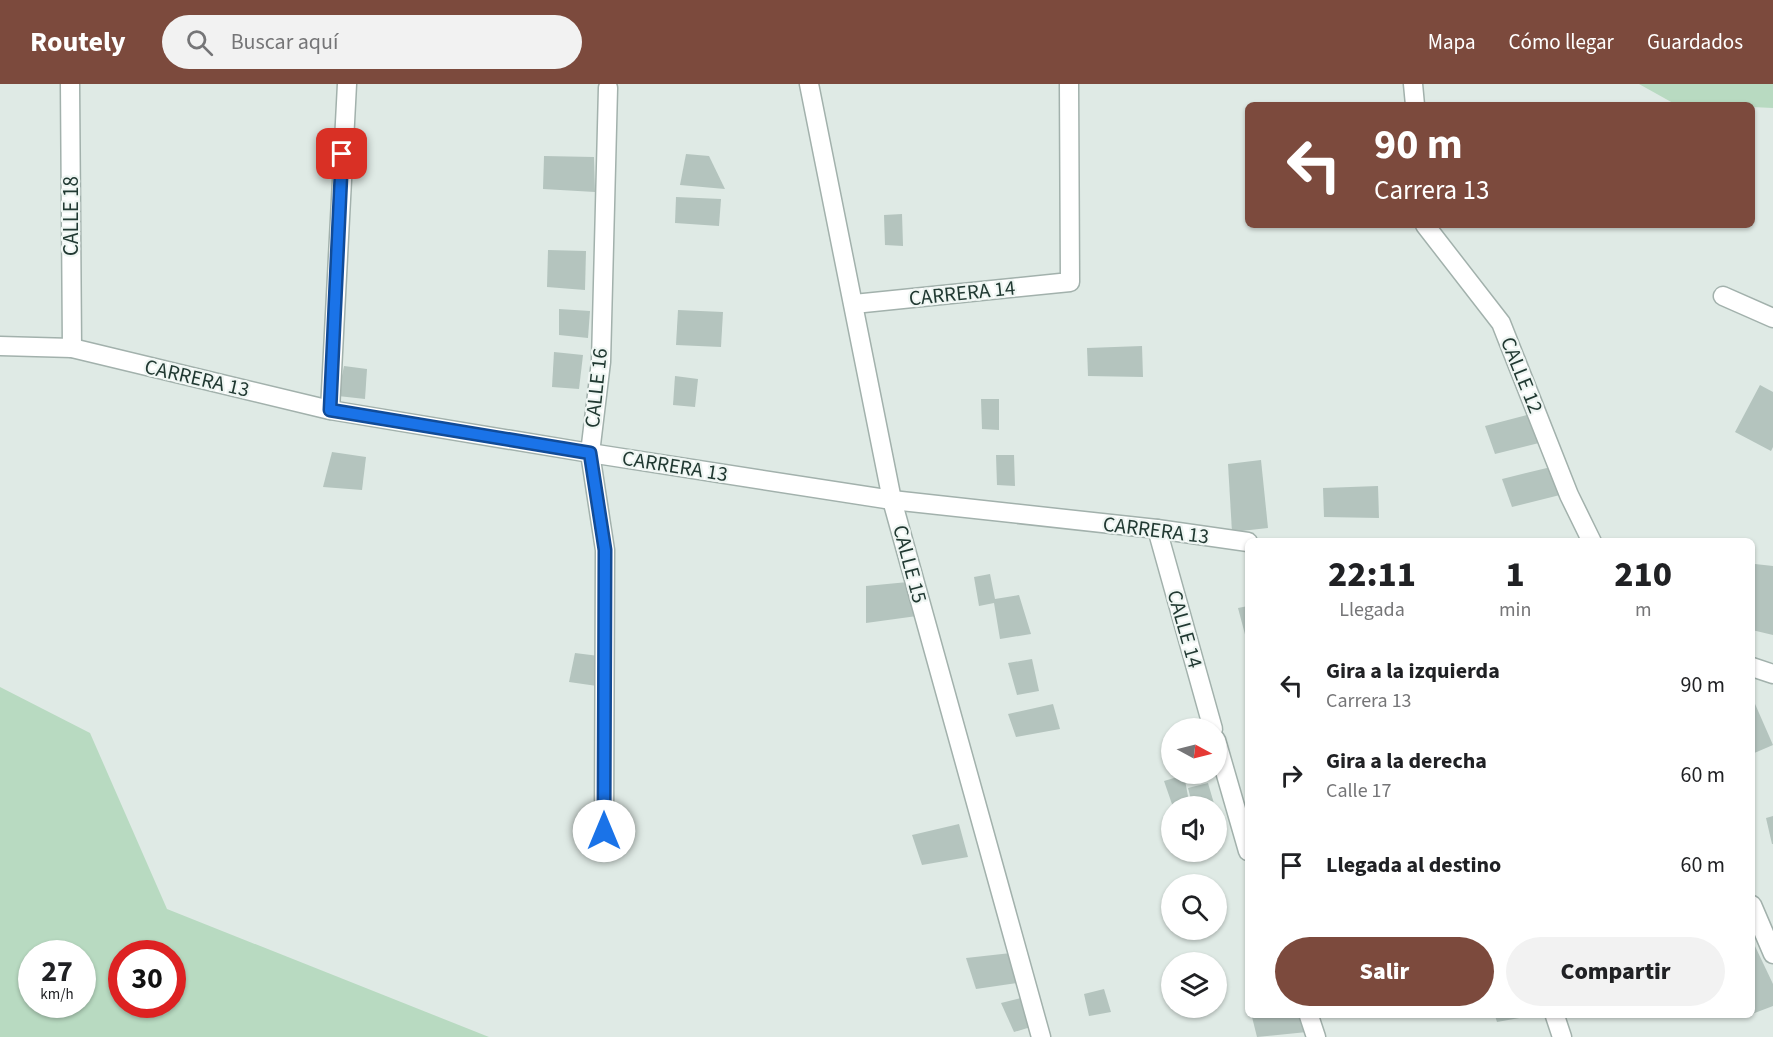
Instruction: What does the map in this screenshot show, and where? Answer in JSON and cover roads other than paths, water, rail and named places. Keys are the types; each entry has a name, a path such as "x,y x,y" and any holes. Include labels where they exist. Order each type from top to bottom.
{"street":[{"name":"CALLE 18","path":"70,84 72,348"},
{"path":"330,410 347,84"},
{"name":"CALLE 15","path":"809,84 892,500 1041,1037"},
{"name":"CARRERA 14","path":"854,304 1070,282 1070,84"},
{"path":"1413,84 1415,102"},
{"name":"CALLE 16","path":"604,831 605,550 590,453 601,362 608,88"},
{"name":"CALLE 12","path":"1427,228 1501,322 1569,495 1590,538"},
{"path":"1723,296 1773,318"},
{"name":"CARRERA 13","path":"0,346 72,348 330,410 590,453 892,500 1157,529 1245,542"},
{"name":"CALLE 14","path":"1157,529 1210,718"},
{"path":"1755,668 1773,674"},
{"path":"1227,778 1245,840"},
{"path":"1755,912 1773,954"},
{"path":"1311,1018 1316,1037"},
{"path":"1556,1018 1562,1037"}]}
